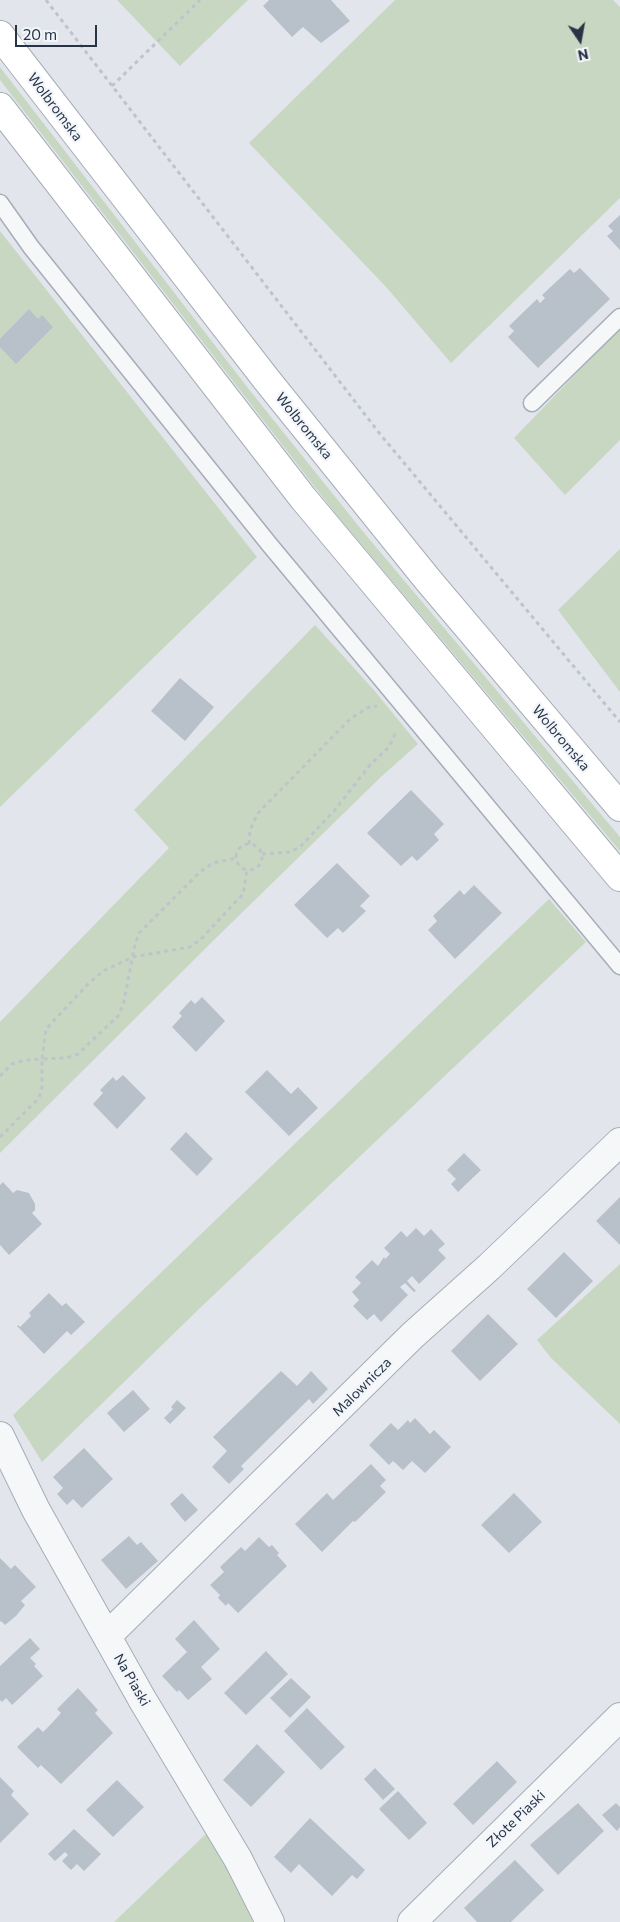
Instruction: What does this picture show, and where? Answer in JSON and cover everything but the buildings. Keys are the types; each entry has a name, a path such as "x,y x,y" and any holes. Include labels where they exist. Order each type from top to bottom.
{"main road":[{"name":"Wolbromska","path":"0,35 272,387 428,580 620,807"},
{"path":"0,107 303,498 620,877"}],"street":[{"name":"Malownicza","path":"107,1636 413,1335 489,1267 620,1142"},
{"name":"Na Piaski","path":"0,1436 36,1510 107,1636 238,1858 270,1922"},
{"name":"Złote Piaski","path":"412,1922 620,1717"}],"lane":[{"path":"0,203 30,247 269,544 620,966"},
{"path":"532,403 620,317"}],"path":[{"path":"46,0 380,434 620,722"},
{"path":"112,86 200,0"},
{"path":"249,844 250,830 258,813 350,719 367,708 384,707"},
{"path":"262,854 290,852 300,848 334,811 370,765 389,747 397,730"},
{"path":"249,844 257,847 262,854 263,858 256,869 247,870 240,866 236,858 241,847 249,844"},
{"path":"0,1076 12,1064 25,1060 66,1058 78,1054 119,1015 124,1001 135,944 139,933 200,872 213,863 236,858"},
{"path":"0,1137 39,1098 42,1087 42,1059 46,1029 52,1021 90,982 105,970 133,957 190,947 201,939 242,894 247,870"}],"green space":[{"path":"117,0 248,0 180,66"},
{"path":"395,0 613,0 620,7 620,198 451,363 387,288 249,143"},
{"path":"0,67 251,392 365,534 620,837 620,851 335,513 0,80"},
{"path":"0,231 257,557 0,807"},
{"path":"620,328 620,440 565,495 514,438"},
{"path":"620,549 620,692 558,610"},
{"path":"315,625 373,689 418,744 382,776 217,937 0,1153 0,1022 169,848 134,810"},
{"path":"549,899 586,942 200,1308 42,1462 13,1415"},
{"path":"620,1264 620,1424 551,1358 537,1340"},
{"path":"210,1830 257,1922 114,1922"}]}
